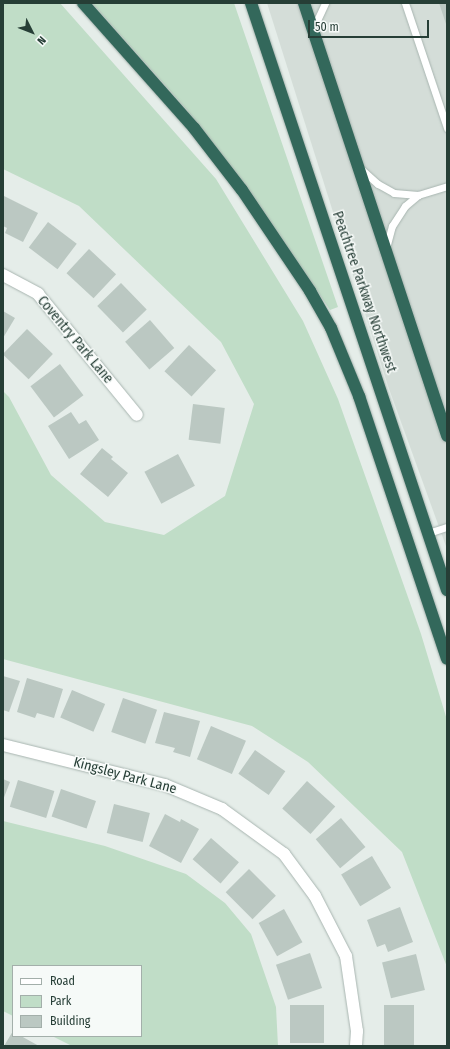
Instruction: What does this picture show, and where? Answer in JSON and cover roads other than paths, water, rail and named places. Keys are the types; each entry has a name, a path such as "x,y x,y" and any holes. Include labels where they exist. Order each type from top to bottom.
{"highway":[{"path":"83,3 194,128 242,190 287,256 331,328 359,396 447,659"},
{"name":"Peachtree Parkway Northwest","path":"251,3 447,590"},
{"path":"304,3 446,433"}],"street":[{"name":"Coventry Park Lane","path":"3,275 38,294 137,415"},
{"name":"Kingsley Park Lane","path":"3,745 165,785 222,808 284,854 315,896 346,956 357,1031 356,1046"}],"lane":[{"path":"313,29 325,3"},
{"path":"405,3 447,128"},
{"path":"358,166 378,184 394,193 418,195 447,186"},
{"path":"386,248 392,226 405,206 418,195"},
{"path":"428,533 447,527"}]}
